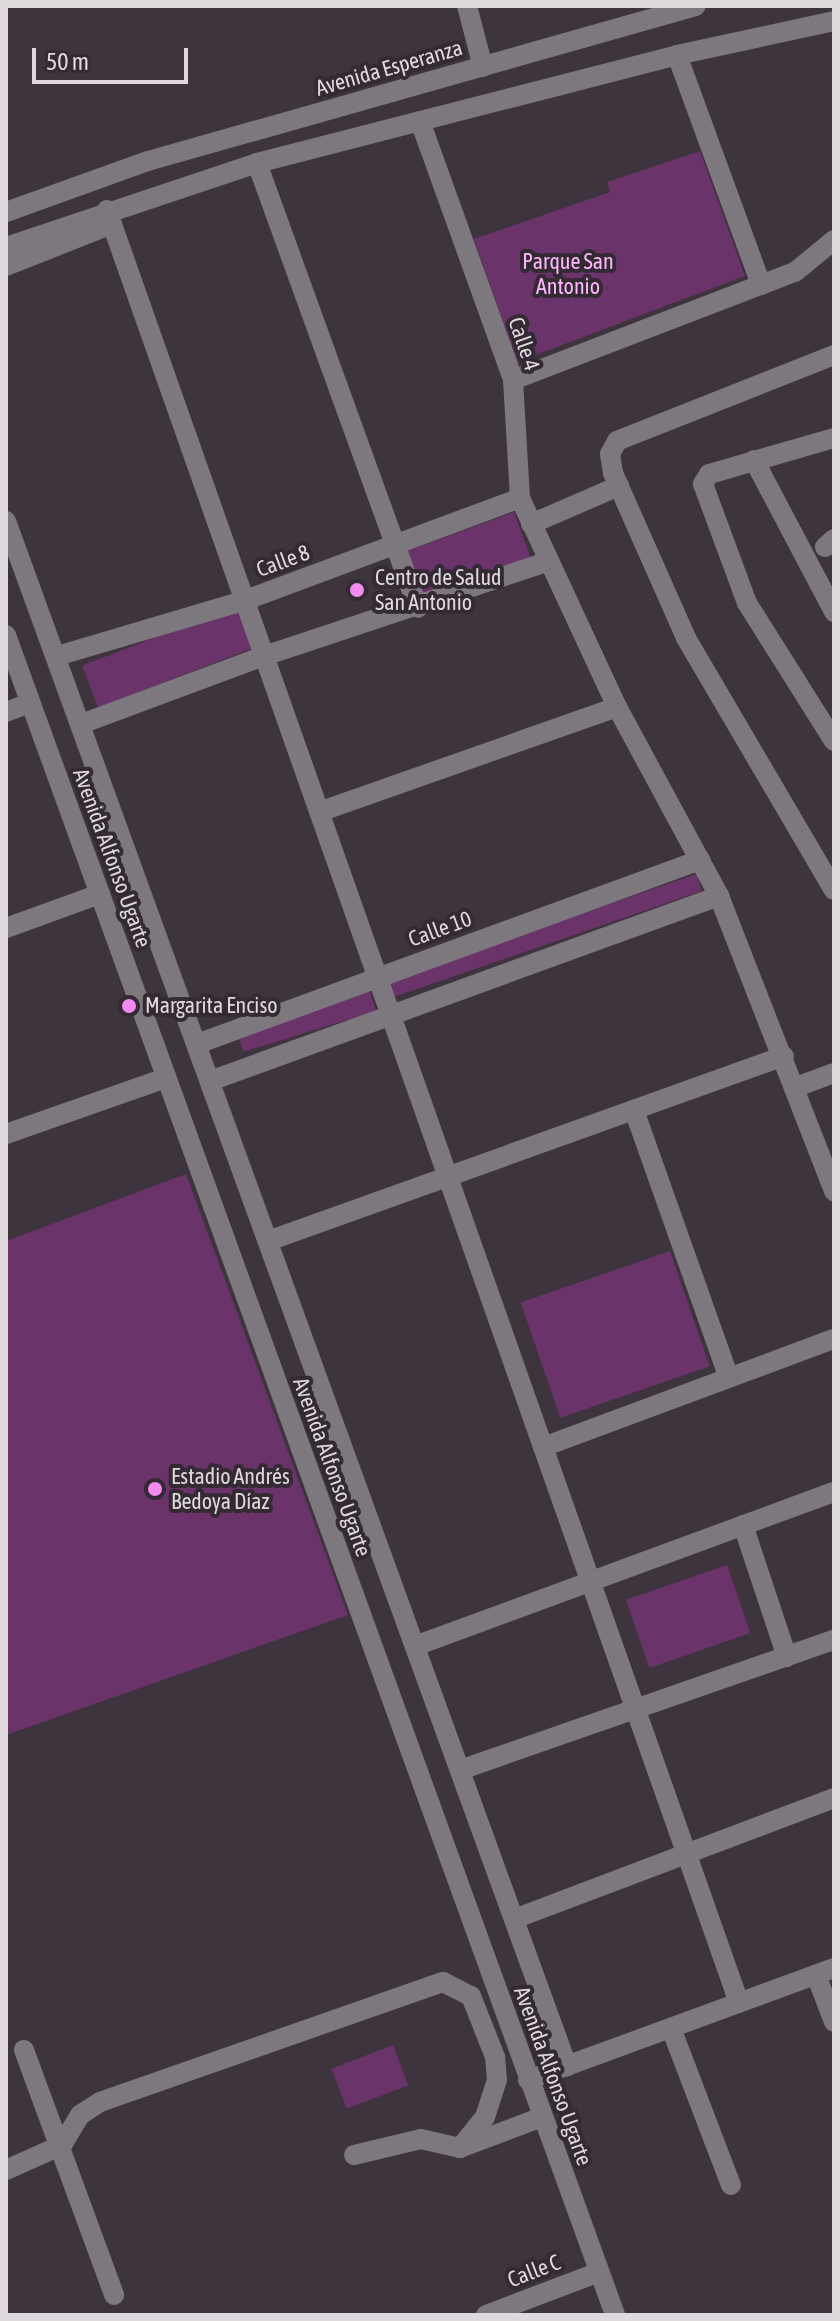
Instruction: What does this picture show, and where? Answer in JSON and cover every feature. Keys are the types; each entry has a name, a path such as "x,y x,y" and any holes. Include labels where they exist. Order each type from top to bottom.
{"street":[{"path":"467,6 483,67"},
{"name":"Avenida Esperanza","path":"6,212 148,161 696,6"},
{"path":"6,247 110,217 257,163 677,55 834,21"},
{"path":"677,55 761,285"},
{"name":"Calle 4","path":"420,121 513,380 520,498 546,562 617,707 719,896 784,1056 834,1191"},
{"path":"257,163 393,546 418,608"},
{"path":"6,266 110,217"},
{"path":"110,217 739,2003"},
{"path":"513,380 795,272 834,240"},
{"path":"834,355 617,441 610,454 619,486 686,638 834,890"},
{"path":"834,438 709,474 703,484 747,603 834,741"},
{"path":"754,460 834,612"},
{"path":"531,524 619,486"},
{"name":"Calle 8","path":"57,656 246,600 520,498"},
{"name":"Avenida Alfonso Ugarte","path":"6,521 567,2066"},
{"path":"81,724 265,656 418,608 546,562"},
{"name":"Avenida Alfonso Ugarte","path":"6,635 615,2315"},
{"path":"6,712 30,703"},
{"path":"319,812 617,707"},
{"name":"Calle 10","path":"197,1044 700,860"},
{"path":"6,928 100,894"},
{"path":"210,1081 719,896"},
{"path":"268,1241 784,1056"},
{"path":"796,1087 834,1073"},
{"path":"6,1134 166,1078"},
{"path":"634,1110 728,1375"},
{"path":"543,1447 728,1375 834,1339"},
{"path":"415,1646 834,1492"},
{"path":"743,1525 787,1657"},
{"path":"460,1770 635,1706 834,1640"},
{"path":"514,1919 834,1798"},
{"path":"528,2080 825,1971 834,2022"},
{"path":"6,2170 62,2145 80,2115 100,2102 443,1982 471,1996 495,2057 497,2080 485,2117 460,2148"},
{"path":"671,2028 731,2185"},
{"path":"24,2050 62,2145 114,2295"},
{"path":"354,2155 421,2139 460,2148 542,2117"},
{"name":"Calle C","path":"486,2315 599,2272"}],"green space":[{"name":"Parque San Antonio","path":"700,151 745,276 517,362 474,239 610,192 607,182"},
{"path":"514,512 530,557 423,596 407,551"},
{"path":"237,606 253,648 98,708 82,665"},
{"path":"696,874 702,891 395,997 389,980"},
{"path":"370,991 376,1011 243,1052 237,1032"},
{"name":"Estadio Andrés Bedoya Díaz","path":"186,1174 348,1615 6,1735 6,1241"},
{"path":"670,1251 710,1366 560,1418 521,1302"},
{"path":"727,1565 750,1633 649,1668 626,1600"},
{"path":"393,2045 408,2085 347,2109 331,2069"}],"place":[{"name":"Centro de Salud San Antonio","path":"357,590"},
{"name":"Margarita Enciso","path":"129,1006"},
{"name":"Estadio Andrés Bedoya Díaz","path":"155,1489"}]}
